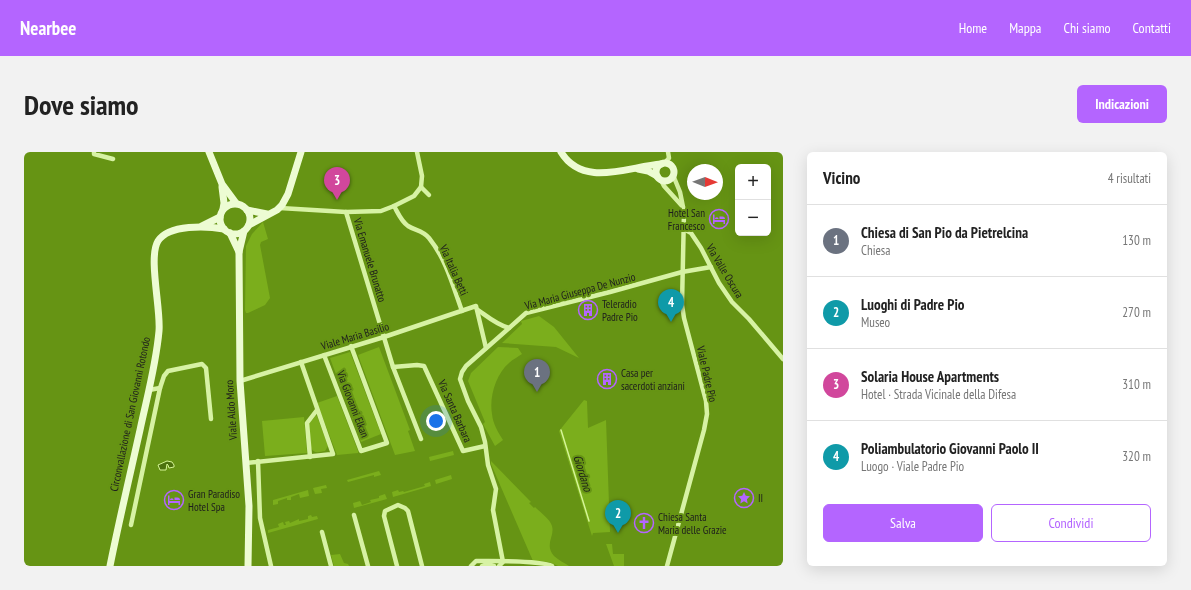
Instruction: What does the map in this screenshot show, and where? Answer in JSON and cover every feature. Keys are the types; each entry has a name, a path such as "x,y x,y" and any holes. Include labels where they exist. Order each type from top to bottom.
{"main road":[{"path":"209,152 222,184 236,203 248,210 267,214"},
{"path":"222,184 224,203 220,217 221,226 227,231 235,234 244,232 249,225 280,208 288,194 301,152"},
{"path":"561,152 571,164 590,173 669,164 672,167 673,175 668,180 659,178 648,171 636,168"},
{"path":"659,178 657,170 663,164"},
{"path":"223,209 236,203"},
{"path":"248,210 250,220 249,225"},
{"name":"Circonvallazione di San Giovanni Rotondo","path":"110,566 156,354 159,330 154,260 156,246 164,235 170,232 201,226 220,217"},
{"name":"Circonvallazione di San Giovanni Rotondo","path":"201,226 227,231"},
{"name":"Viale Aldo Moro","path":"227,231 239,252"},
{"name":"Viale Aldo Moro","path":"244,232 239,252 240,381 250,508 248,566"}],"street":[{"path":"94,152 94,154 113,159"},
{"path":"280,208 346,212 381,211 394,206 414,196 421,187 422,176 417,152"},
{"path":"663,164 668,158 668,152"},
{"name":"Viale Padre Pio","path":"667,566 707,414 706,401 684,318 682,305 683,207 680,192 673,175"},
{"path":"659,178 664,186 683,207"},
{"path":"421,187 429,195"},
{"name":"Via Italia Betti","path":"394,206 401,220 408,226 422,232 438,251 449,274 462,311"},
{"name":"Via Emanuele Brunatto","path":"346,212 393,367 421,440"},
{"name":"Via Valle Oscura","path":"682,228 690,233 701,248 732,302 783,359"},
{"name":"Via Maria Giuseppa De Nunzio","path":"503,562 494,510 496,489 488,465 481,428 468,401 460,378 466,366 526,313 682,272 711,267"},
{"path":"477,308 489,319 509,328"},
{"path":"477,308 486,348"},
{"name":"Viale Maria Basilio","path":"240,381 462,311 477,308"},
{"name":"Via Giovanni Elkan","path":"324,355 361,451 387,443 351,346"},
{"path":"246,463 333,454 301,362"},
{"path":"131,525 160,388 164,376 168,371 202,364 206,368 211,419"},
{"name":"Via Santa Barbara","path":"393,367 424,366 462,451 485,446"},
{"path":"149,390 160,388"},
{"path":"310,457 307,423 317,410"},
{"path":"258,461 260,518 271,566"},
{"path":"397,566 384,516 385,511 398,505 408,511 422,566"},
{"path":"354,515 368,566"},
{"path":"322,532 331,566"},
{"path":"472,566 476,561 549,564 552,566"},
{"path":"499,566 503,562"},
{"path":"482,566 487,564 494,566"}],"shaded area":[{"path":"263,222 268,239 261,242 260,245 270,298 265,305 246,313 246,246 252,234"},
{"path":"539,316 554,327 579,358 556,347 502,343 522,324 521,321"},
{"path":"379,347 410,430 408,431 415,451 395,455 358,355"},
{"path":"498,347 518,348 522,354 512,360 504,368 494,386 491,407 496,428 503,440 495,446 483,424 485,422 468,381 471,373"},
{"path":"350,352 381,434 361,442 330,358"},
{"path":"337,396 358,453 337,455 317,403"},
{"path":"584,400 587,401 588,428 606,420 610,532 593,533 592,536 559,431"},
{"path":"316,415 328,446 325,451 319,452 315,452 311,448 309,424"},
{"path":"304,417 307,453 265,456 262,421"},
{"path":"453,451 454,455 430,461 429,457"},
{"path":"167,461 172,462 174,467 169,468 167,464 166,470 160,470 158,465"},
{"path":"491,461 531,502 529,503 549,521 553,530 550,544 551,552 554,556 569,566 558,566 549,562 533,561"},
{"path":"379,471 381,475 374,477 374,475 348,482 347,480"},
{"path":"451,475 452,479 436,484 435,480"},
{"path":"430,482 431,486 393,497 392,492 398,490 399,492 404,492 425,486 424,484"},
{"path":"326,485 327,488 321,489 322,493 315,494 313,488"},
{"path":"308,490 309,496 300,498 299,494 291,497 291,500 287,500 287,498 278,501 278,504 273,505 273,500"},
{"path":"385,494 387,499 354,508 353,503 360,501 362,505"},
{"path":"311,515 312,517 317,516 318,519 268,533 268,530 279,527 278,524 283,522 284,525 286,525 285,522 289,521 290,523 299,519 299,521 308,519 308,516"},
{"path":"606,544 612,544 613,554 624,554 624,566 614,566"},
{"path":"340,554 344,563 348,564 349,566 334,566 331,555"}],"waterway":[{"name":"Giordano","path":"561,430 589,521"}],"place":[{"name":"Solaria House Apartments","path":"337,200"},
{"name":"Hotel San Francesco","path":"719,219"},
{"name":"Teleradio Padre Pio","path":"588,310"},
{"name":"Poliambulatorio Giovanni Paolo II","path":"671,322"},
{"name":"Casa per sacerdoti anziani","path":"607,379"},
{"name":"Chiesa di San Pio da Pietrelcina","path":"537,392"},
{"name":"II","path":"744,498"},
{"name":"Gran Paradiso Hotel Spa","path":"174,500"},
{"name":"Chiesa Santa Maria delle Grazie","path":"644,523"},
{"name":"Luoghi di Padre Pio","path":"618,533"}]}
